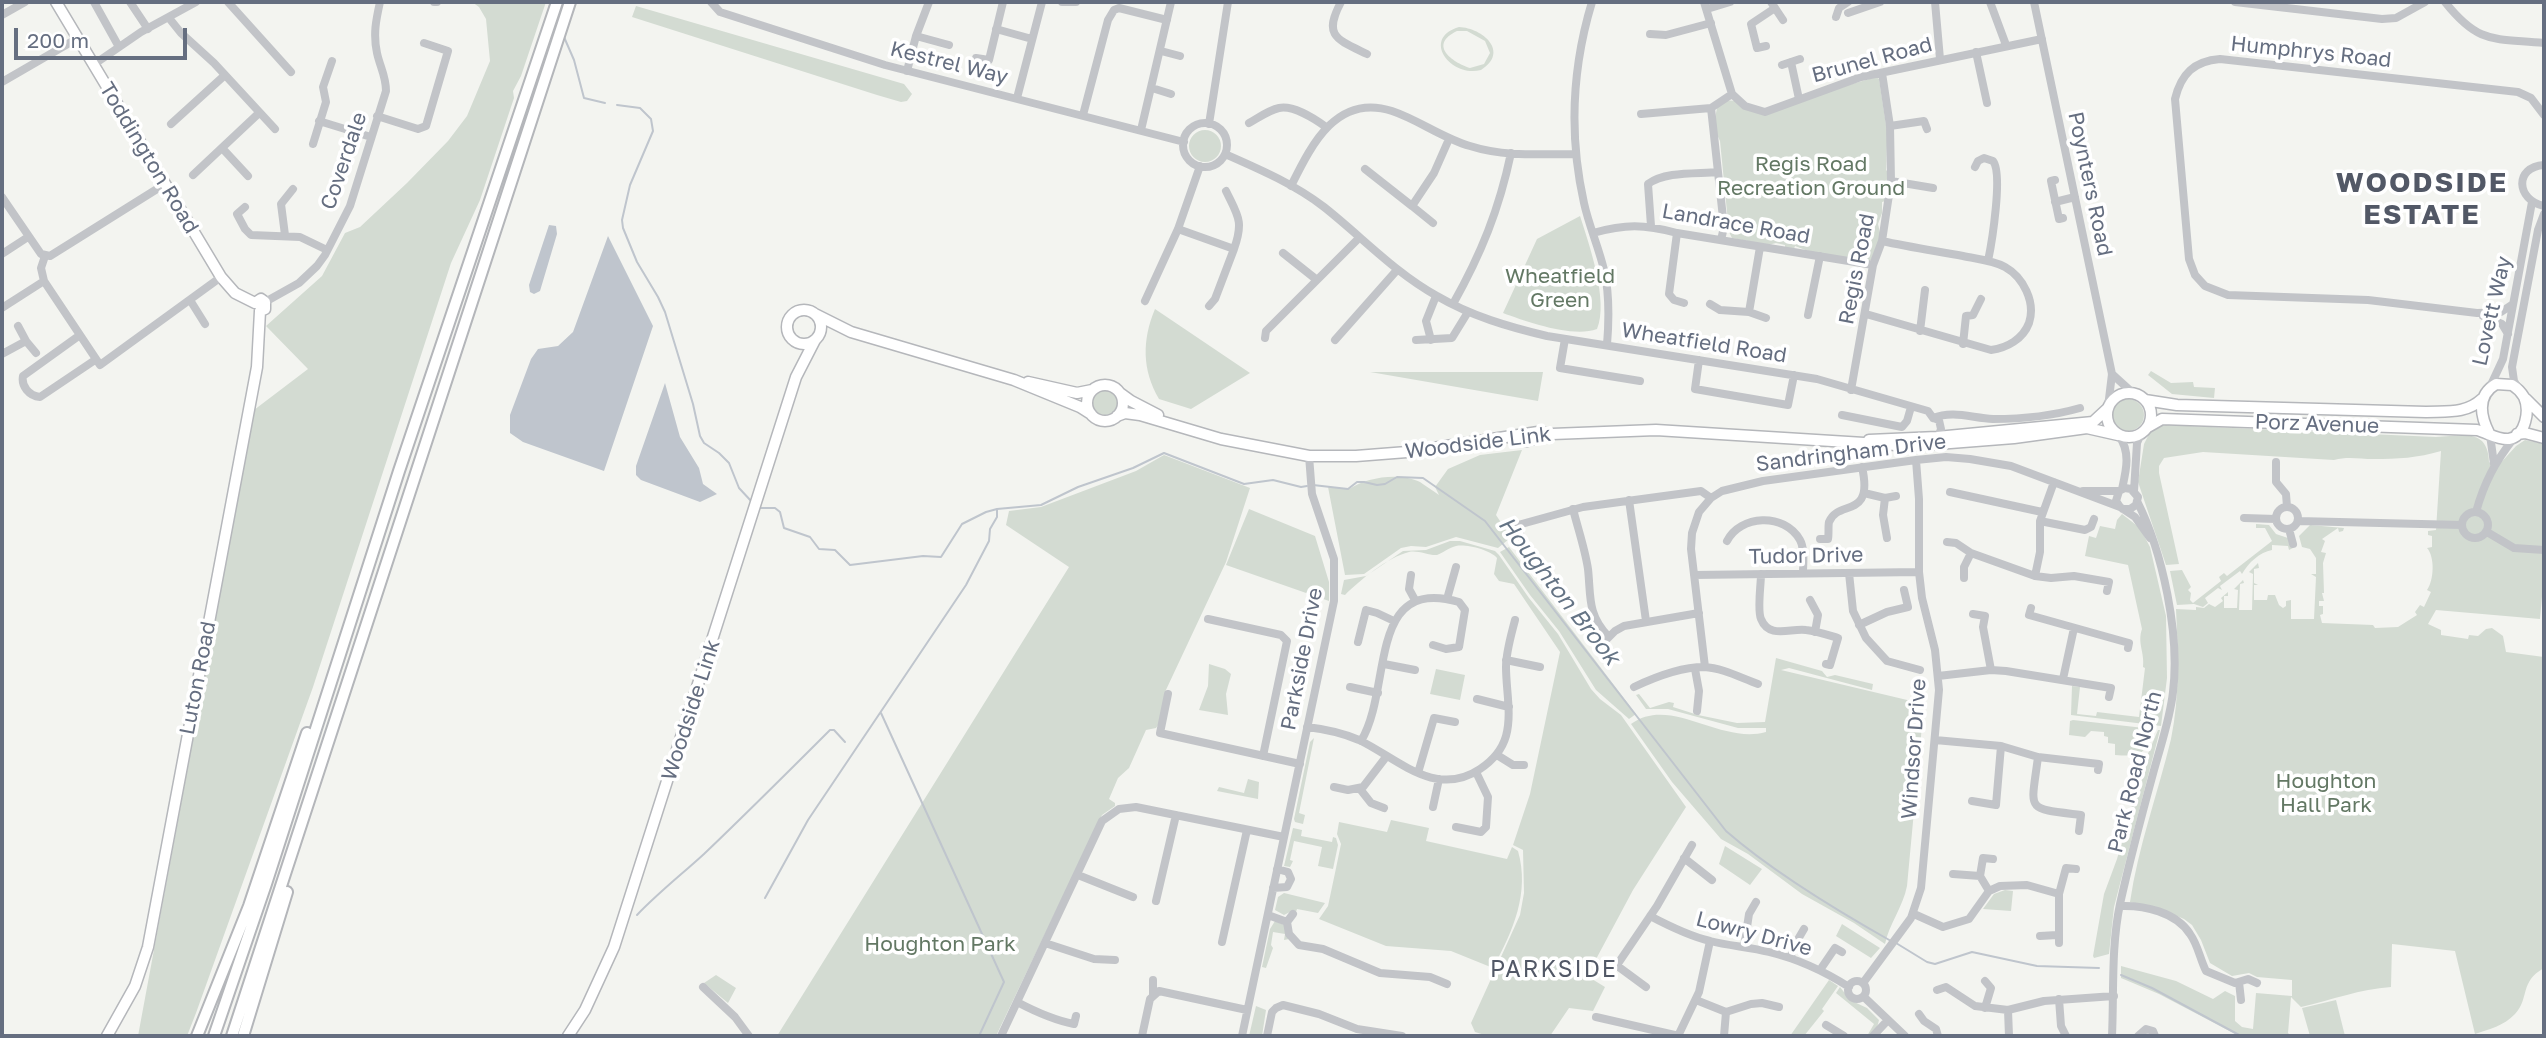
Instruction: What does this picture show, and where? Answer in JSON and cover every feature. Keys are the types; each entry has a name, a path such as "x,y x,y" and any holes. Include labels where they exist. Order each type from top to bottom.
{"highway":[{"path":"214,1036 266,884 399,471 557,2"},
{"path":"232,1036 570,2"},
{"path":"197,1036 249,906 372,538 399,471"},
{"path":"243,1036 313,810 341,705"}],"main road":[{"name":"Toddington Road","path":"56,2 221,277 235,293 260,306"},
{"name":"Luton Road","path":"107,1036 135,986 148,947 257,367 260,306"},
{"path":"805,310 815,314 821,326 816,339 802,344 793,341 786,330 791,315 805,310"},
{"name":"Woodside Link","path":"815,314 851,332 1014,380 1077,393 1108,386 1181,427"},
{"name":"Woodside Link","path":"568,1036 585,1010 614,947 796,377 816,339 828,333 851,332"},
{"name":"Woodside Link","path":"793,341 798,355 796,377"},
{"name":"Woodside Link","path":"1014,380 1080,407 1103,421 1133,413 1242,444 1309,456 1373,455 1510,438 1527,441 1552,434 1657,430 1862,443 1872,439 1937,441 2014,438 2087,428 2118,435"},
{"path":"2544,417 2507,383 2490,387 2482,399 2482,412 2489,434 2507,439 2525,433 2544,438"},
{"path":"1091,414 1087,401 1094,388"},
{"path":"1117,390 1122,406 1117,416"},
{"path":"2134,394 2145,400 2151,416 2145,430 2130,438 2118,435 2109,427 2107,408 2116,397 2134,394"},
{"path":"2516,436 2525,419 2522,395"},
{"name":"Porz Avenue","path":"2145,400 2177,404 2426,412 2460,411 2473,407 2482,399"},
{"name":"Woodside Link","path":"1937,441 2093,422 2107,408"},
{"name":"Porz Avenue","path":"2145,430 2162,419 2477,430 2489,434"}],"street":[{"path":"2,15 24,2"},
{"path":"94,2 119,47"},
{"path":"130,2 148,29"},
{"path":"93,65 195,2"},
{"path":"228,2 291,72"},
{"name":"Coverdale","path":"260,306 299,283 317,266 350,205 386,91 386,76 377,54 374,31 380,2"},
{"path":"907,71 929,2"},
{"path":"976,58 989,60 1003,2"},
{"path":"1017,98 1042,2"},
{"path":"1062,2 1076,2"},
{"path":"1141,130 1171,2"},
{"path":"1209,124 1228,2"},
{"path":"1341,2 1332,20 1332,32 1338,40 1367,54"},
{"path":"1592,2 1579,53 1575,86 1576,154 1585,207 1604,271 1608,304 1607,345"},
{"path":"1641,114 1711,108 1732,94 1705,5 1730,2"},
{"path":"1836,17 1839,8 1848,2"},
{"path":"1848,13 1880,2"},
{"path":"1934,2 1940,60"},
{"path":"1990,2 2006,46"},
{"name":"Poynters Road","path":"2034,2 2112,374 2107,408"},
{"path":"2235,2 2382,19 2396,18 2425,2"},
{"path":"2445,2 2460,21 2481,35 2544,43"},
{"name":"Kestrel Way","path":"712,3 720,12 907,71 1184,142"},
{"path":"1766,46 1758,48 1751,24 1773,5 1783,20"},
{"path":"1083,115 1108,20 1114,10 1119,8 1167,20"},
{"path":"169,18 275,130"},
{"path":"1650,34 1666,35 1711,23"},
{"path":"996,29 1032,38"},
{"path":"916,36 949,45"},
{"path":"2,82 78,38"},
{"name":"Brunel Road","path":"1732,94 1745,106 1765,112 1840,83 2042,39"},
{"path":"377,116 418,129 424,128 449,47 424,43"},
{"path":"1161,51 1180,56"},
{"path":"1976,52 1987,103"},
{"name":"Humphrys Road","path":"2513,304 2501,312 2477,313 2368,300 2228,295 2205,286 2195,275 2189,259 2175,106 2178,86 2197,64 2220,59 2518,92 2531,98 2544,115"},
{"path":"313,144 326,102 323,87 332,61"},
{"path":"1791,62 1799,99"},
{"name":"Regis Road","path":"1851,390 1873,265 1882,242 1889,195 1887,187 1891,181 1890,126 1882,73"},
{"path":"171,124 225,75"},
{"path":"1152,88 1171,94"},
{"path":"1249,123 1278,108 1288,108 1326,127"},
{"path":"1711,108 1724,227 1721,240"},
{"path":"1291,186 1309,151 1326,127 1341,116 1360,110 1391,111 1450,139 1490,151 1576,154"},
{"path":"193,175 260,113"},
{"path":"319,121 371,137"},
{"path":"1890,126 1924,121 1927,129"},
{"path":"1209,124 1224,135 1225,154 1212,166 1200,166 1189,160 1184,142 1195,126 1209,124"},
{"path":"1412,206 1434,173 1450,139"},
{"path":"222,148 248,176"},
{"path":"1453,304 1499,207 1511,153"},
{"name":"Wheatfield Road","path":"1225,154 1291,186 1323,207 1397,270 1436,296 1468,312 1517,329 1566,339 1794,375 1928,411 1933,418"},
{"path":"2540,165 2544,157"},
{"path":"1975,167 1980,160 1988,158 1997,168 1996,212 1988,261"},
{"name":"Lovett Way","path":"2490,387 2503,359 2532,202 2525,194 2522,184 2528,171 2540,165"},
{"path":"1145,302 1178,229 1200,166"},
{"path":"1366,169 1433,223"},
{"path":"1651,226 1648,184 1655,178 1718,172"},
{"path":"2055,180 2051,181 2055,202 2059,219 2063,218"},
{"path":"1891,181 1933,188"},
{"path":"2,197 45,256 54,254 165,184"},
{"path":"285,235 281,204 293,189"},
{"path":"1209,306 1215,299 1240,232 1239,219 1226,191"},
{"path":"2055,202 2075,197"},
{"path":"2532,202 2544,206"},
{"path":"237,214 245,208"},
{"path":"228,210 237,214 251,235 300,237 327,250"},
{"name":"Lovett Way","path":"2522,395 2514,381 2512,367 2538,230 2544,214"},
{"name":"Landrace Road","path":"1592,233 1624,225 1651,226 1677,233 1873,265"},
{"path":"1178,229 1234,249"},
{"path":"1677,233 1669,294 1674,300 1684,303"},
{"path":"2,254 29,237"},
{"path":"1265,338 1266,331 1359,238"},
{"path":"1866,314 1991,350 2001,348 2021,336 2029,323 2031,307 2027,293 2022,282 2003,265 1882,242"},
{"path":"1749,312 1760,247"},
{"path":"1283,253 1317,280"},
{"path":"45,256 41,268 44,281 100,365 221,277"},
{"path":"1808,314 1820,256"},
{"path":"1335,340 1397,270"},
{"path":"2,308 44,281"},
{"path":"1920,331 1925,290"},
{"path":"1431,340 1426,321 1436,296"},
{"path":"1963,344 1962,314 1973,316 1982,299"},
{"path":"190,300 205,324"},
{"path":"1710,304 1720,310 1749,312 1766,318"},
{"path":"1416,340 1452,338 1468,312"},
{"name":"Humphrys Road","path":"2477,313 2502,324 2508,334"},
{"path":"18,326 36,353"},
{"path":"80,335 23,376 22,382 26,390 33,396 40,397 96,359"},
{"path":"1566,339 1560,368 1640,381"},
{"path":"2,354 26,341"},
{"path":"1699,360 1695,389 1788,405 1794,375"},
{"path":"2112,374 2134,394"},
{"path":"1842,415 1902,427 1911,407"},
{"path":"1937,441 1931,432 1933,418 1950,413 1990,419 2062,414 2080,408"},
{"path":"2145,430 2137,443 2134,491 2157,550"},
{"path":"2489,434 2494,464"},
{"path":"2118,435 2124,443 2126,470 2116,498 2121,508 2140,524 2157,550"},
{"path":"2476,512 2483,487 2494,464 2516,436"},
{"name":"Parkside Drive","path":"1242,1036 1334,601 1335,571 1332,547 1312,494 1309,456"},
{"name":"Sandringham Drive","path":"1711,498 1722,491 1746,484 1947,457 2011,466 2121,508"},
{"name":"Windsor Drive","path":"1863,983 1899,938 1914,914 1921,888 1935,740 1938,676 1919,572 1916,460"},
{"path":"2276,461 2276,482 2286,494 2287,507"},
{"path":"1820,539 1828,539 1831,519 1856,505 1864,493 1861,467"},
{"path":"2035,576 2040,552 2041,516 2054,482"},
{"path":"2120,490 2128,488 2134,491"},
{"name":"Sandringham Drive","path":"2076,491 2120,490"},
{"path":"1521,538 1518,525 1573,509 1701,491 1711,498 1699,512 1692,533 1705,667"},
{"path":"1950,492 2085,530 2091,527 2094,519"},
{"path":"1864,493 1885,498 1896,496"},
{"path":"1885,498 1883,515 1886,538"},
{"path":"1629,500 1646,621"},
{"path":"2121,508 2130,509 2137,501"},
{"path":"2287,507 2278,512 2276,519 2279,526 2289,529"},
{"path":"2287,507 2295,511 2298,521"},
{"path":"1573,509 1587,567 1587,587 1593,611 1600,627 1608,636"},
{"path":"2476,512 2464,517 2462,526 2465,533 2472,538 2487,532"},
{"path":"2476,512 2487,519 2487,532"},
{"path":"1727,541 1732,531 1758,515 1777,522 1800,541 1803,573"},
{"path":"2244,518 2276,519"},
{"path":"2289,529 2298,521 2462,526"},
{"path":"2289,529 2293,544"},
{"path":"2487,532 2514,548 2544,550"},
{"path":"1947,542 1956,543 1971,553 2035,576 2074,576 2109,582 2107,591"},
{"name":"Park Road North","path":"2112,1036 2114,961 2120,906 2168,720 2174,686 2169,604 2157,550"},
{"path":"1964,578 1964,567 1971,553"},
{"path":"1447,599 1456,567"},
{"name":"Tudor Drive","path":"1694,575 1919,572"},
{"path":"1849,573 1850,601 1866,638 1887,661 1920,670"},
{"path":"1761,574 1761,620 1776,632 1797,629 1838,638 1830,666 1826,664"},
{"path":"1411,575 1409,589 1415,600"},
{"path":"1859,625 1887,612 1908,607 1904,590"},
{"path":"1361,741 1370,727 1394,621 1403,608 1422,597 1460,602 1465,607 1460,645 1451,649 1433,645"},
{"path":"1810,600 1818,615 1815,632"},
{"path":"2031,608 2029,615 2129,643 2128,648"},
{"path":"1358,642 1366,610 1394,621"},
{"path":"1597,649 1608,636 1624,626 1699,612"},
{"path":"1973,614 1985,616 1983,626 1991,670"},
{"path":"1208,619 1287,634 1263,756"},
{"path":"1307,727 1361,741 1418,774 1439,779 1476,772 1497,755 1506,734 1509,707 1506,660 1515,620"},
{"path":"2063,679 2074,628"},
{"path":"1506,660 1540,667"},
{"path":"1881,670 1887,661"},
{"path":"1384,664 1415,670"},
{"path":"1634,687 1653,678 1705,667 1747,685 1758,684"},
{"path":"1695,668 1699,691 1697,711"},
{"path":"1648,669 1653,678"},
{"path":"1938,676 1991,670 2111,688 2109,697"},
{"path":"1350,687 1378,693"},
{"path":"1160,733 1168,694"},
{"path":"1477,699 1509,707"},
{"path":"1418,774 1434,718 1455,722"},
{"path":"1150,732 1300,764"},
{"path":"1935,740 2001,746 2038,757 2099,764 2098,770"},
{"path":"1972,802 1996,808 2001,746"},
{"path":"1497,755 1513,765 1524,765"},
{"path":"1334,787 1360,789 1370,781 1386,757"},
{"path":"2038,757 2033,800 2036,807 2043,811 2081,815 2079,831"},
{"path":"1456,827 1481,832 1486,827 1488,797 1476,772"},
{"path":"1433,807 1439,779"},
{"path":"1360,789 1371,803 1384,808"},
{"path":"1001,1036 1102,821 1112,812 1136,807 1284,837"},
{"path":"1156,901 1177,815"},
{"path":"1222,942 1247,830"},
{"path":"1646,987 1614,964 1650,916 1692,845"},
{"path":"1684,858 1712,880"},
{"path":"1989,891 1980,876 1983,858 1993,859"},
{"path":"2040,936 2058,939 2059,894 2066,868 2076,869"},
{"name":"Parkside Drive","path":"1273,888 1287,887 1291,879 1288,872 1277,869"},
{"path":"1953,874 1980,876"},
{"path":"1078,875 1133,897"},
{"path":"1914,914 1943,927 1962,923 1977,911 1989,891 2000,886 2027,885 2059,894"},
{"path":"1744,947 1749,914 1756,902"},
{"path":"2120,906 2133,905 2158,911 2183,926 2192,936 2203,974 2235,983 2248,979 2257,983"},
{"path":"1977,911 1987,918"},
{"path":"1293,914 1287,922 1289,934 1299,945 1323,949 1380,972 1430,977 1447,984"},
{"path":"1268,915 1287,922"},
{"name":"Lowry Drive","path":"1650,916 1668,926 1710,941 1790,958 1820,970 1849,987"},
{"path":"1790,958 1804,929"},
{"path":"1600,1028 1599,1018 1678,1036 1696,1000 1710,941"},
{"path":"1045,943 1085,957 1115,960"},
{"path":"1820,970 1835,948 1842,952"},
{"path":"1142,1036 1153,994 1153,980"},
{"path":"1855,981 1863,983 1866,988 1864,997 1858,1000 1848,993 1849,987 1855,981"},
{"path":"2239,982 2241,1000"},
{"path":"1985,1008 1991,986"},
{"path":"703,987 735,1017 749,1036"},
{"path":"1937,990 1946,987 1975,1006 2008,1010 2059,999 2114,996"},
{"path":"1153,994 1159,991 1247,1010"},
{"path":"1864,997 1905,1036"},
{"path":"2059,999 2061,1026 2066,1036"},
{"path":"1696,1000 1727,1012 1751,1004 1762,1003 1779,1007"},
{"path":"1017,1002 1062,1022 1074,1024 1076,1016"},
{"path":"1267,1036 1272,1012 1283,1005 1319,1014 1357,1029 1402,1036"},
{"path":"2008,1010 2009,1036"},
{"path":"1724,1036 1727,1012"},
{"path":"1919,1014 1936,1029 1938,1036"},
{"path":"1873,1036 1888,1020"},
{"path":"1826,1025 1844,1036"},
{"path":"2138,1036 2146,1029 2153,1031 2155,1036"}],"green space":[{"path":"472,2 546,2 521,76 513,91 514,98 480,200 451,263 313,687 187,1036 138,1036 254,410 308,369 266,326 322,276 345,233 360,227 407,183 448,141 467,116 490,61 486,19 479,7"},
{"path":"636,6 904,84 912,94 907,101 901,102 632,17"},
{"path":"1459,27 1468,28 1484,36 1493,49 1489,63 1481,70 1470,71 1450,63 1441,48 1442,39 1448,32","holes":["1457,31 1467,31 1485,41 1490,53 1484,64 1470,68 1456,62 1446,52 1444,42 1448,36"]},
{"name":"Regis Road Recreation Ground","path":"1876,77 1879,79 1888,138 1886,170 1889,173 1883,192 1886,201 1882,202 1878,224 1881,237 1871,260 1868,262 1808,251 1795,246 1794,249 1785,248 1785,245 1776,243 1768,245 1732,238 1729,232 1720,141 1715,119 1718,105 1733,101 1756,112"},
{"path":"1205,130 1216,135 1221,146 1216,157 1205,162 1194,157 1189,146 1194,135"},
{"name":"Wheatfield Green","path":"1580,216 1599,288 1601,303 1597,329 1576,332 1563,330 1503,313 1537,239"},
{"path":"1155,309 1250,373 1191,409 1159,399 1149,377 1146,355 1148,332"},
{"path":"2151,371 2171,383 2193,382 2194,387 2215,388 2214,398 2172,394 2148,375"},
{"path":"1370,372 1543,372 1538,401"},
{"path":"1104,389 1114,393 1118,403 1114,413 1104,417 1094,413 1090,403 1094,393"},
{"path":"2128,399 2140,403 2144,415 2140,427 2128,431 2116,427 2112,415 2116,403"},
{"name":"Houghton Hall Park","path":"2166,425 2436,437 2472,436 2484,443 2489,462 2497,467 2525,440 2544,444 2544,574 2540,619 2436,610 2428,624 2441,630 2441,635 2468,639 2469,635 2478,636 2486,629 2492,628 2503,636 2506,652 2544,657 2544,968 2536,973 2528,984 2520,1008 2501,1024 2475,1034 2455,951 2392,944 2391,987 2357,992 2301,1007 2291,997 2288,1033 2291,1036 2239,1036 2159,994 2121,978 2121,966 2176,981 2213,999 2225,991 2235,996 2235,1021 2242,1027 2253,1029 2256,993 2292,996 2292,980 2257,977 2249,973 2232,976 2210,963 2201,940 2192,925 2184,919 2156,907 2130,902 2174,723 2178,674 2176,609 2196,610 2196,607 2204,608 2209,604 2215,607 2223,601 2221,598 2228,592 2228,596 2224,596 2224,608 2237,608 2238,590 2234,589 2243,580 2244,583 2240,584 2239,610 2252,610 2253,574 2249,572 2258,563 2259,568 2254,569 2254,583 2258,585 2254,585 2254,600 2267,600 2268,595 2275,595 2283,608 2286,601 2291,600 2291,619 2314,619 2316,577 2311,574 2316,574 2316,558 2310,549 2302,547 2299,536 2310,525 2344,528 2339,532 2338,528 2322,539 2325,541 2321,552 2326,553 2323,563 2324,601 2319,601 2319,606 2323,606 2323,614 2320,615 2322,623 2373,625 2375,628 2398,627 2417,615 2415,612 2420,605 2424,607 2431,592 2427,590 2433,569 2427,548 2432,547 2432,536 2428,535 2428,531 2436,530 2441,451 2391,459 2334,460 2203,452 2164,458 2159,466 2159,473 2179,564 2166,565 2138,482 2144,444 2152,428"},
{"path":"1522,450 1496,515 1510,536 1498,548 1456,537 1426,547 1401,548 1364,574 1345,575 1328,487 1349,489 1374,479 1403,477 1420,482 1439,495 1435,487 1448,469 1480,455"},
{"name":"Houghton Park","path":"1164,455 1250,488 1226,562 1165,692 1159,724 1156,728 1146,730 1129,768 1118,778 1109,799 1115,806 1102,815 996,1036 777,1036 1069,567 1006,525 1009,511 1041,507 1136,471"},
{"path":"1249,509 1315,536 1329,582 1329,601 1226,565"},
{"path":"2122,514 2140,528 2150,547 2166,616 2167,678 2161,726 2071,715 2072,686 2080,687 2077,714 2096,716 2097,712 2139,717 2145,668 2142,629 2128,565 2085,556 2089,536 2096,538 2100,526 2115,529"},
{"path":"2256,524 2269,525 2276,534 2291,539 2293,548 2289,550 2288,546 2272,545 2272,550 2255,559 2242,574 2240,571 2220,586 2222,590 2218,588 2205,598 2208,603 2203,607 2194,604 2177,605 2170,571 2182,570 2191,587 2188,590 2193,603 2221,581 2219,577 2224,573 2227,576 2272,541 2265,528 2256,528"},
{"path":"1450,541 1460,541 1495,551 1558,634 1591,689 1621,715 1686,807 1633,890 1587,976 1605,987 1593,1011 1569,1008 1550,1036 1488,1036 1475,1032 1471,1023 1520,915 1524,893 1523,850 1513,845 1530,794 1560,652 1514,584 1499,581 1494,574 1497,558 1489,552 1456,546 1437,555 1409,552 1387,562 1403,551 1426,550"},
{"path":"1509,547 1636,714 1629,719 1596,690 1559,631 1500,552"},
{"path":"1370,573 1345,595 1341,594 1344,580"},
{"path":"1776,658 1822,671 1827,677 1835,675 1873,684 1872,690 1789,668 1781,670 1924,704 1907,886 1885,944 1802,894 1748,854 1721,839 1672,782 1631,724 1646,717 1662,715 1679,717 1731,732 1766,732 1766,728 1738,728 1668,709 1646,709 1636,695 1639,694 1650,708 1669,702 1674,703 1673,707 1698,715 1737,723 1765,722"},
{"path":"1209,664 1231,674 1226,694 1228,715 1199,710 1208,686"},
{"path":"1436,669 1465,675 1460,700 1430,694"},
{"path":"2070,721 2154,730 2141,753 2115,755 2115,744 2108,743 2104,732 2091,731 2085,737 2069,735"},
{"path":"2158,730 2114,907 2109,954 2094,958 2104,894 2117,859 2144,763"},
{"path":"1314,738 1299,813 1305,815 1303,824 1295,822 1294,819 1310,742"},
{"path":"1248,779 1259,782 1258,799 1217,791 1219,787 1244,793"},
{"path":"1391,820 1429,828 1426,841 1507,859 1512,847 1518,851 1521,897 1513,926 1493,968 1451,951 1386,946 1319,919 1328,906 1341,844 1337,834 1339,822 1387,832"},
{"path":"1293,828 1302,830 1301,836 1332,842 1333,837 1336,838 1338,845 1333,869 1318,866 1322,847 1294,841 1290,860 1293,861 1290,867 1284,866"},
{"path":"1725,846 1762,869 1750,885 1719,864"},
{"path":"2005,890 2013,891 2011,911 1983,909 1994,894"},
{"path":"1284,893 1325,903 1318,913 1297,909 1296,912 1284,915 1275,910 1278,897"},
{"path":"1275,921 1284,925 1289,939 1284,940 1285,934 1273,932 1273,948 1266,968 1262,967 1270,929"},
{"path":"1842,924 1880,948 1871,958 1836,936"},
{"path":"716,975 736,988 728,1003 704,983"},
{"path":"1829,980 1838,986 1822,1009 1824,1011 1804,1036 1790,1036"},
{"path":"1840,987 1850,1000 1867,1008 1879,1020 1877,1028 1869,1036 1874,1024 1836,993"},
{"path":"2336,1000 2345,1036 2310,1036 2302,1008"},
{"path":"1256,1006 1266,1010 1262,1036 1249,1036"}],"shaded area":[{"path":"549,225 556,226 557,234 540,291 534,294 530,292 529,285"},
{"path":"608,236 653,326 604,471 523,442 510,433 510,415 531,359 538,349 558,346 573,332"},
{"path":"665,383 680,437 699,468 703,484 717,494 700,502 641,480 636,475 636,466"}],"waterway":[{"name":"Houghton Brook","path":"564,37 574,60 584,98 605,103"},
{"name":"Houghton Brook","path":"617,105 640,108 651,119 653,131 630,185 622,220 623,228 637,262 665,312 700,436 704,443 729,463 739,488 752,502"},
{"name":"Houghton Brook","path":"758,508 775,508 780,512 784,528 810,537 819,549 835,550 850,565 923,556 941,557 962,524 986,512 1041,505 1078,487 1133,468 1164,453 1244,484 1273,480 1307,486"},
{"name":"Houghton Brook","path":"1313,485 1348,489 1357,482 1377,485 1397,477 1423,478 1485,521 1726,831 1806,890 1891,941"},
{"path":"765,898 808,820 966,585 989,541 997,509"},
{"path":"881,713 1004,982 979,1036"},
{"path":"637,915 752,808 830,730 834,730 845,742"},
{"name":"Houghton Brook","path":"1896,943 1935,964 1972,952 2037,966 2099,968"},
{"name":"Houghton Brook","path":"2121,975 2152,988 2241,1036"}],"district":[{"name":"WOODSIDE ESTATE","path":"2422,199"},
{"name":"PARKSIDE","path":"1554,970"}]}
